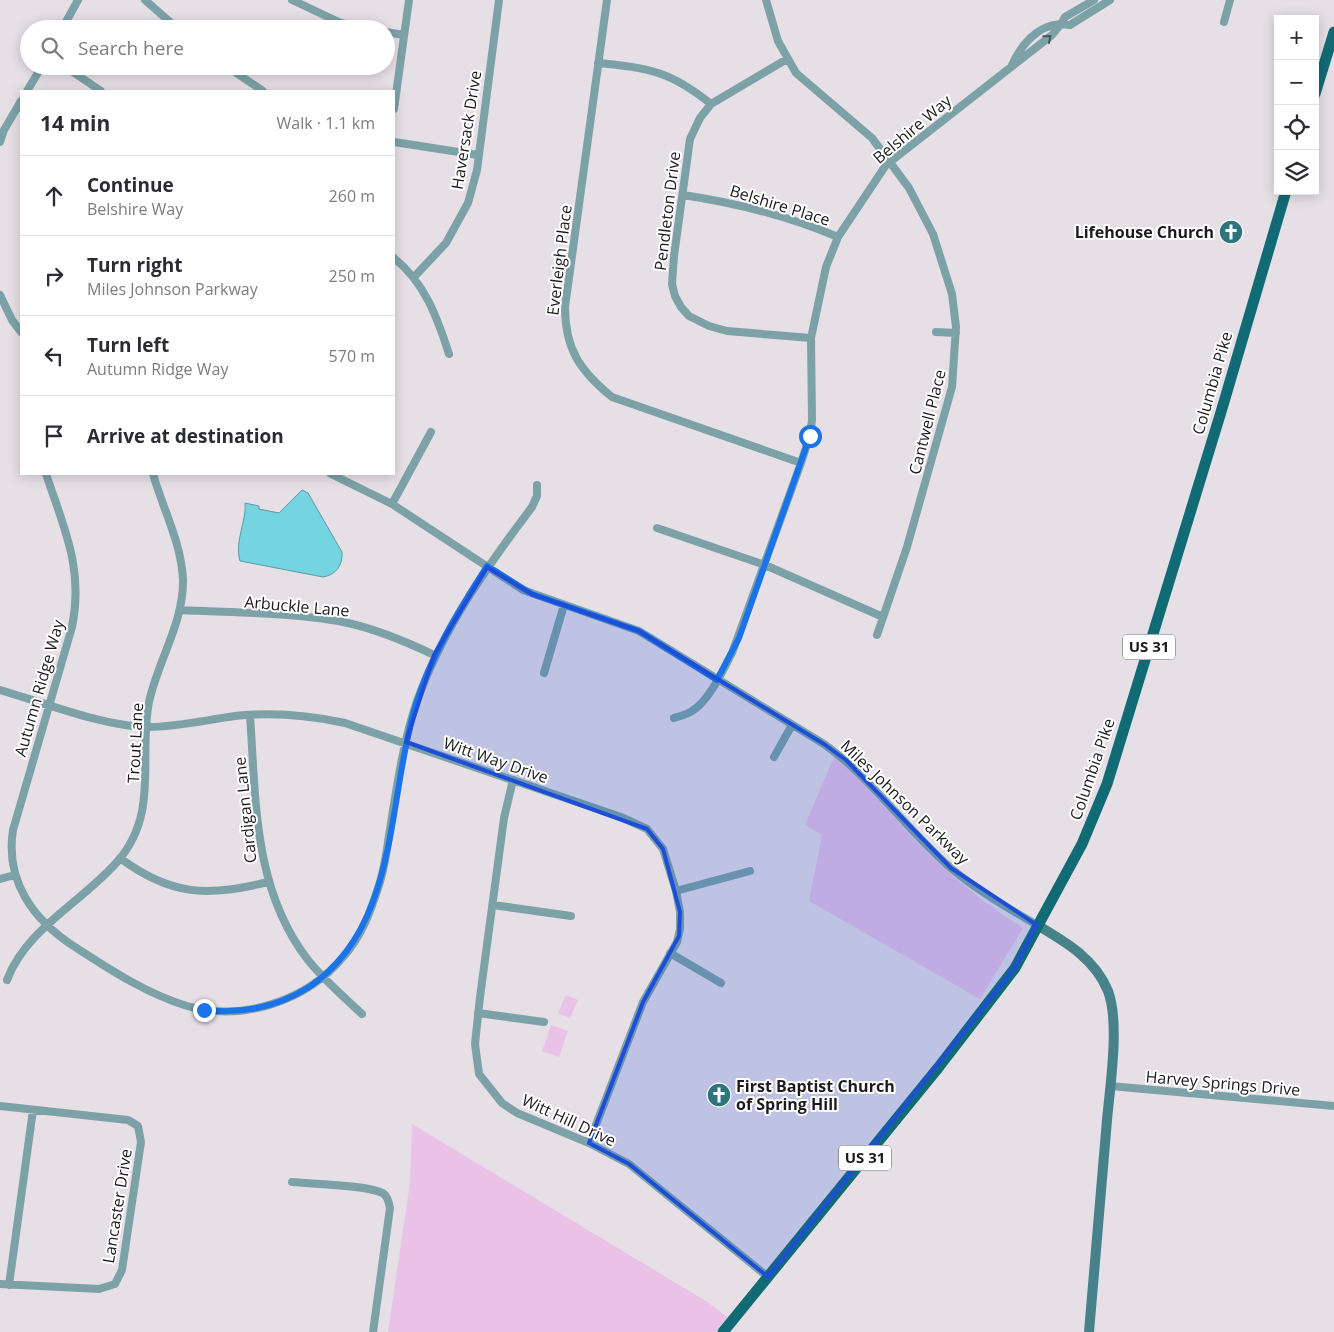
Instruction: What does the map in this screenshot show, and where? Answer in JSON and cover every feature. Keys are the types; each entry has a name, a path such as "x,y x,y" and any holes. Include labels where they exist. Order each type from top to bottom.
{"main road":[{"path":"1319,81 1334,32"},
{"name":"Columbia Pike","path":"768,1276 938,1068 1015,968 1082,844 1106,784 1218,421 1285,195"},
{"path":"1037,925 1068,942 1092,965 1108,990 1113,1015 1110,1086 1089,1332"},
{"name":"US 31","path":"723,1332 768,1276"}],"street":[{"path":"67,20 78,0"},
{"path":"145,0 168,20"},
{"path":"292,0 335,20"},
{"path":"395,102 409,0"},
{"name":"Haversack Drive","path":"414,276 446,243 463,216 474,186 499,0"},
{"name":"Everleigh Place","path":"607,0 565,307 567,334 577,363 594,383 612,397 801,463"},
{"name":"Cantwell Place","path":"766,0 778,41 796,73 862,128 890,161 917,202 933,234 952,294 956,333 952,387 907,547 877,635"},
{"name":"Belshire Way","path":"1062,24 1065,17 1094,0"},
{"name":"Belshire Way","path":"674,718 693,711 717,680 739,638 801,463 810,435 812,420 811,338 826,267 838,238 867,191 890,161 1010,69 1018,51 1049,24 1070,25 1110,0"},
{"path":"1224,22 1230,0"},
{"path":"395,34 404,35"},
{"name":"Pendleton Drive","path":"787,60 711,104 700,118 690,139 672,284 675,296 689,316 709,326 727,331 811,338"},
{"path":"598,63 645,68 665,74 689,86 711,104"},
{"path":"28,90 37,75"},
{"path":"77,75 100,90"},
{"path":"239,75 261,90"},
{"path":"0,142 4,130 20,103"},
{"path":"395,142 478,155"},
{"name":"Belshire Place","path":"683,195 750,207 814,227 838,238"},
{"path":"395,259 414,276 436,314 449,354"},
{"path":"0,295 12,320 20,331"},
{"path":"936,332 956,333"},
{"path":"392,504 431,432"},
{"name":"Autumn Ridge Way","path":"46,475 71,546 77,584 72,627 13,830 12,851 15,875 31,908 46,926 78,948 135,983 170,1000 204,1010 232,1011 273,1005 302,992 323,977 346,955 364,928 380,883 406,742 416,702 434,655 457,612 487,566 532,507 537,496 537,485"},
{"name":"Trout Lane","path":"7,980 16,960 46,926 120,858 133,836 145,801 147,727 152,694 180,610 183,580 178,548 153,475"},
{"name":"Miles Johnson Parkway","path":"334,475 392,504 532,594 639,631 792,725 846,760 951,868 977,888 1037,925"},
{"path":"657,528 765,565 883,617"},
{"path":"544,673 564,605"},
{"name":"Arbuckle Lane","path":"180,610 323,619 348,623 399,639 434,655"},
{"name":"Witt Way Drive","path":"0,690 110,722 147,727 250,715 298,715 330,720 406,742 621,817 647,830 663,849 676,890 680,912 680,929 670,953 640,1008 589,1143"},
{"name":"Cardigan Lane","path":"250,715 259,840 268,882 290,933 323,977 362,1014"},
{"path":"774,756 792,725"},
{"name":"Witt Hill Drive","path":"513,780 504,818 478,1013 475,1044 480,1074 502,1102 517,1113 589,1143 629,1164 768,1276"},
{"path":"120,858 145,874 177,888 208,892 228,891 268,882"},
{"path":"676,890 750,870"},
{"path":"0,879 15,875"},
{"path":"493,905 571,916"},
{"path":"670,953 721,982"},
{"path":"478,1013 544,1022"},
{"name":"Harvey Springs Drive","path":"1110,1086 1334,1106"},
{"name":"Lancaster Drive","path":"0,1106 128,1120 138,1126 142,1142 122,1270 115,1284 99,1289 4,1284"},
{"path":"4,1284 33,1110"},
{"path":"292,1182 364,1189 382,1192 386,1196 390,1208 373,1332"}],"highlighted area":[{"path":"487,567 532,594 639,631 824,744 846,760 951,868 1037,925 1015,968 768,1277 629,1164 589,1143 643,1002 679,936 680,912 663,849 647,829 406,742 434,655"}],"shaded area":[{"path":"834,757 857,777 943,868 981,899 1023,928 980,999 809,901 822,835 805,825"},
{"path":"566,995 578,1000 570,1018 558,1013"},
{"path":"551,1025 568,1031 559,1057 542,1051"},
{"path":"412,1124 709,1303 727,1317 715,1332 388,1332 410,1182"}],"water":[{"path":"302,490 308,493 342,552 338,569 332,574 323,577 240,561 239,539 245,503 259,506 259,509 279,513"}],"place":[{"name":"Lifehouse Church","path":"1231,232"},
{"name":"First Baptist Church of Spring Hill","path":"719,1095"}],"route":[{"path":"204,1010 218,1012 260,1008 273,1005 302,992 323,977 346,955 364,928 380,883 404,749 416,702 434,655 457,612 487,566 532,594 639,631 717,680 739,638 810,436"}]}
